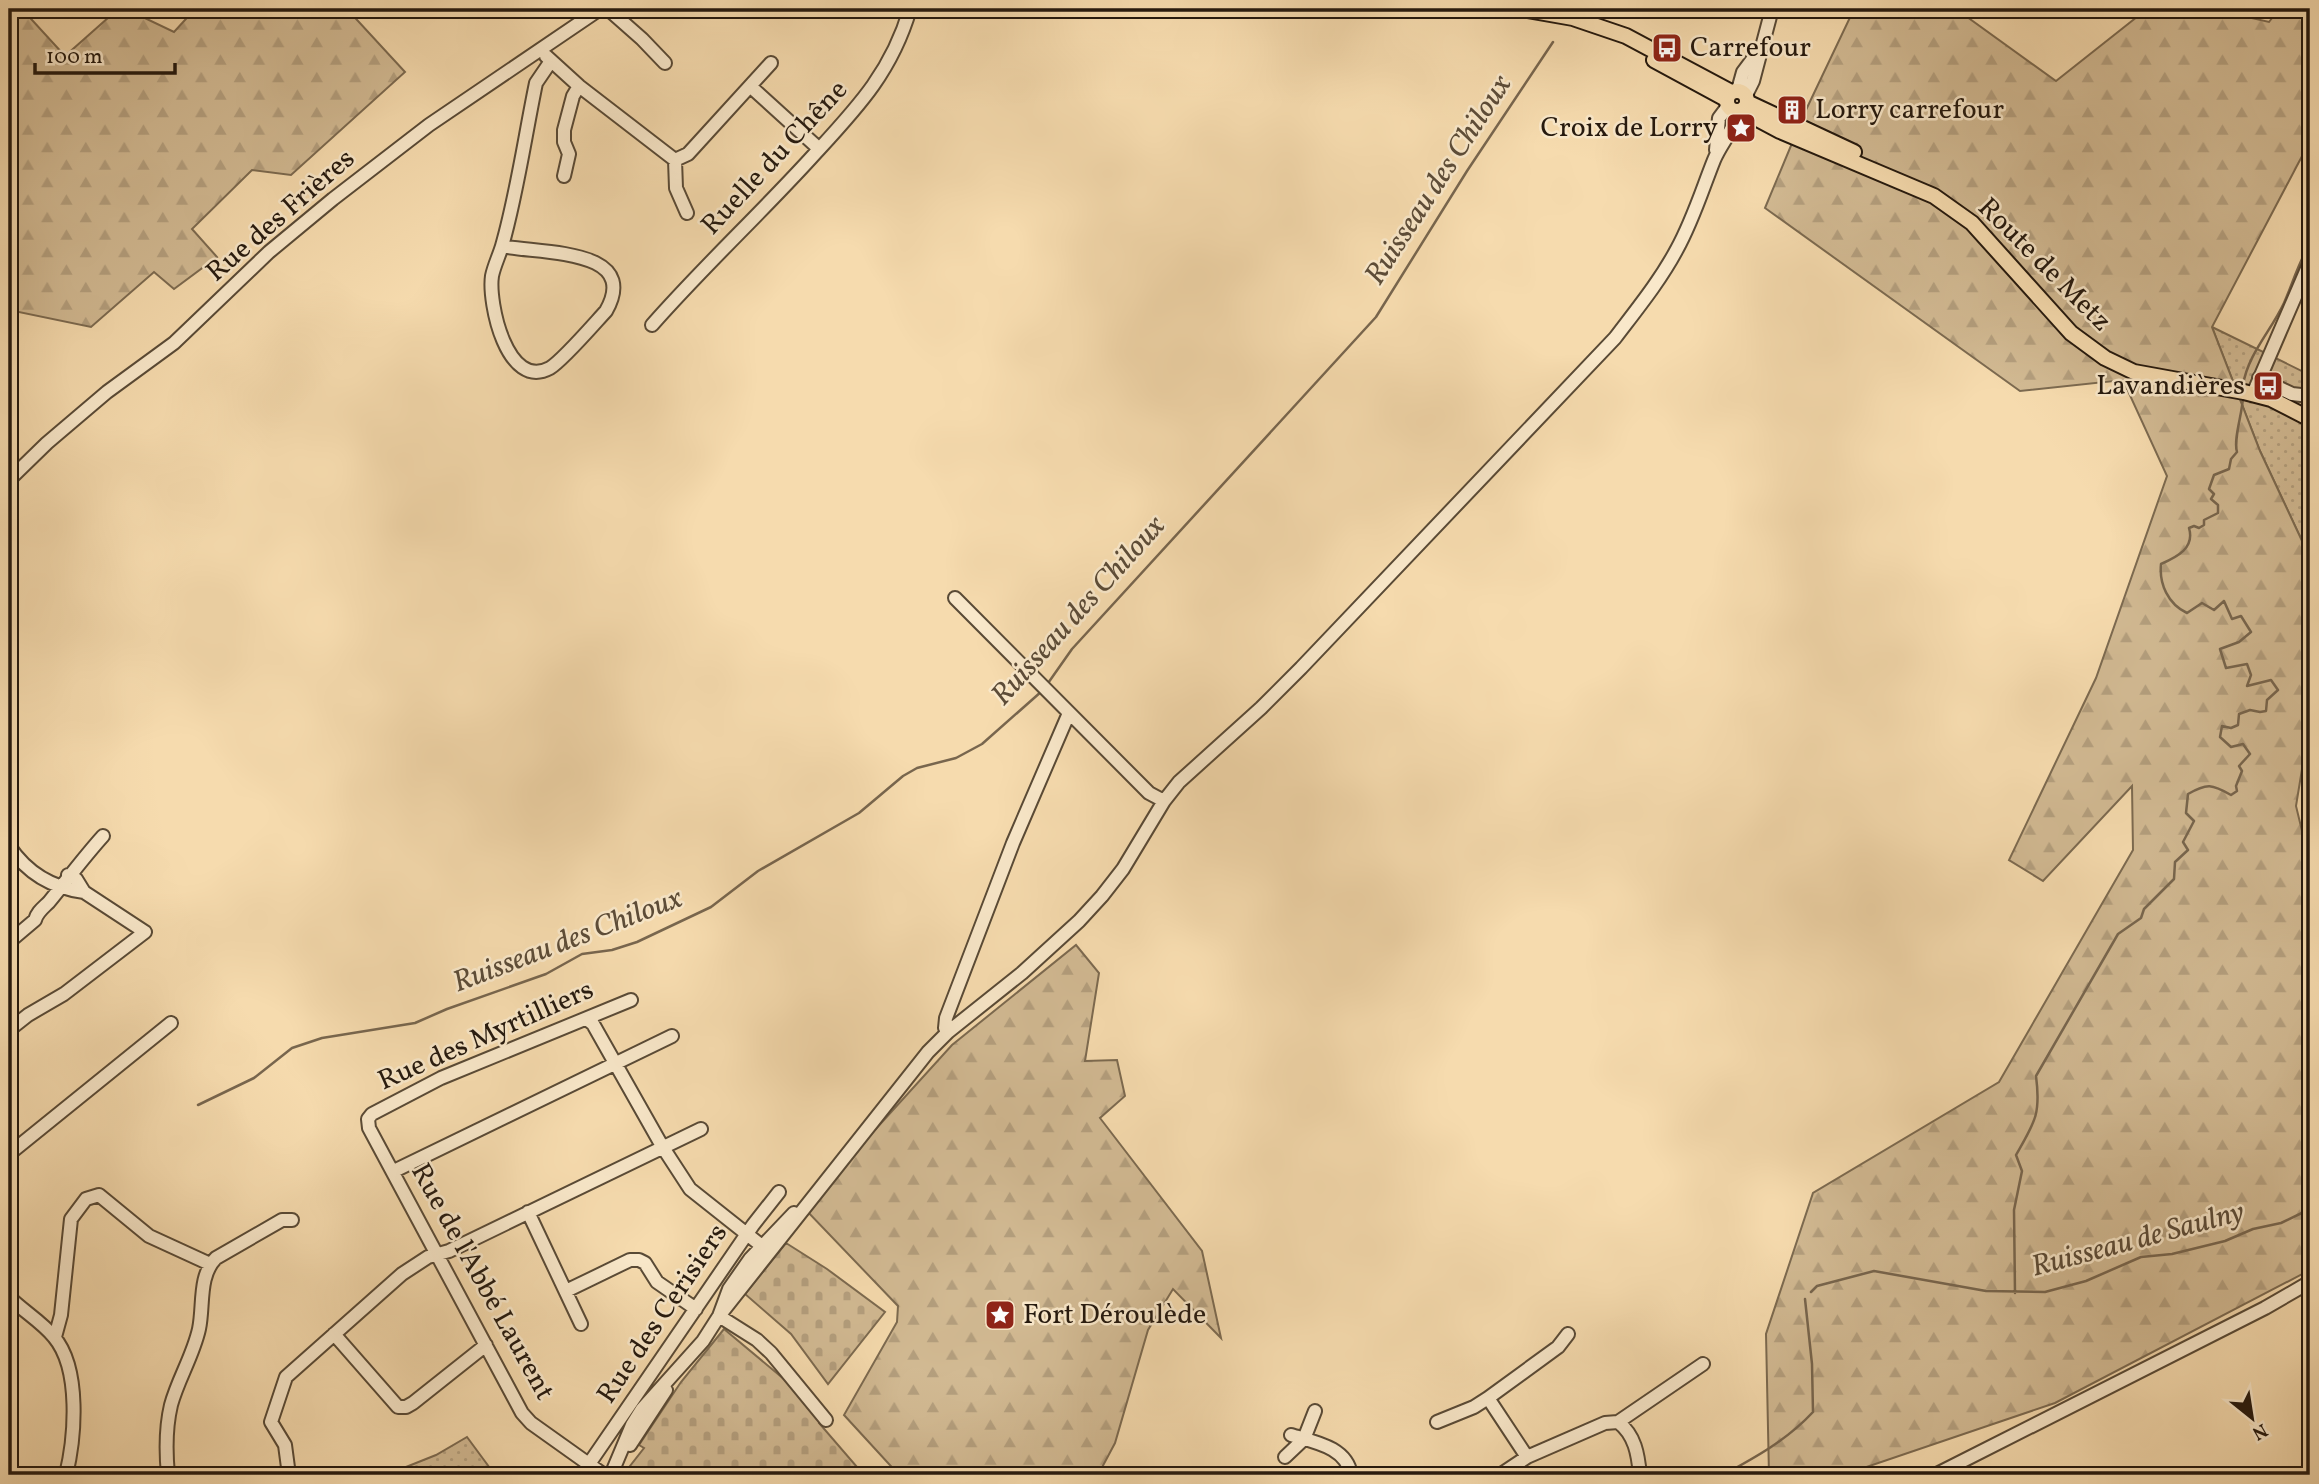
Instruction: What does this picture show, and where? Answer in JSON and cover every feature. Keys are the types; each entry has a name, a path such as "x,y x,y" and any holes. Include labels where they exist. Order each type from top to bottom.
{"main road":[{"name":"Route de Metz","path":"1522,9 1573,18 1598,27 1737,100 1750,115 1780,131 1934,196 1972,223 2048,308 2087,346 2105,358 2134,372 2271,399 2310,419"}],"street":[{"name":"Rue des Frières","path":"9,480 47,443 97,401 190,330 261,259 333,200 429,125 600,9"},
{"path":"608,9 665,63"},
{"name":"Ruelle du Chêne","path":"652,325 762,211 868,95 895,49 910,9"},
{"path":"614,1469 680,1369 703,1341 765,1249 784,1236 928,1052 948,1032 1022,973 1102,896 1123,869 1164,801 1206,756 1261,708 1301,668 1615,338 1651,290 1676,250 1699,203 1715,158 1720,118 1753,81 1772,9"},
{"path":"1737,100 1743,72 1762,46"},
{"path":"542,50 579,86 675,160"},
{"path":"502,246 584,257 604,267 613,281 612,300 606,311 551,367 531,371 517,364 508,353 496,311 491,278 502,246 536,83 551,61"},
{"path":"675,160 688,154 771,63"},
{"path":"564,176 569,155 564,142 564,130 573,96 579,86"},
{"path":"750,86 815,145"},
{"path":"675,160 676,188 687,213"},
{"path":"2246,392 2259,378 2310,262"},
{"path":"2259,378 2292,394 2310,396"},
{"path":"955,598 1149,793 1164,801"},
{"path":"948,1032 945,1028 946,1018 1013,843 1069,713"},
{"path":"9,942 35,920 36,914 103,836"},
{"path":"9,846 37,877 47,883 64,881 145,932 64,994 28,1015 9,1030"},
{"name":"Rue des Myrtilliers","path":"368,1123 372,1114 441,1078 588,1020 631,1000"},
{"path":"588,1020 593,1024 690,1189 765,1249"},
{"path":"9,1154 171,1023"},
{"path":"391,1166 613,1059 672,1036"},
{"name":"Rue de l'Abbé Laurent","path":"368,1123 526,1418 604,1475"},
{"path":"289,1475 285,1445 271,1422 286,1377 402,1274 428,1258 701,1129"},
{"name":"Rue des Cerisiers","path":"589,1465 779,1192"},
{"path":"55,1337 61,1315 71,1219 86,1199 99,1195 149,1236 210,1264"},
{"path":"528,1212 581,1324"},
{"path":"168,1475 171,1405 199,1330 203,1288 210,1264 215,1258 282,1220 292,1220"},
{"path":"566,1291 630,1261 639,1260 647,1265 657,1282 696,1310"},
{"path":"1935,1475 2265,1308 2310,1282"},
{"path":"9,1297 55,1337 67,1363 73,1432 66,1475"},
{"path":"719,1316 757,1340 771,1353 826,1420"},
{"path":"334,1334 398,1407 413,1403 486,1345"},
{"path":"1437,1422 1457,1415 1488,1398 1558,1347 1568,1334"},
{"path":"1500,1475 1527,1457 1605,1423 1618,1422 1703,1364"},
{"path":"1488,1398 1527,1457"},
{"path":"1285,1457 1315,1411"},
{"path":"1618,1422 1627,1429 1633,1440 1640,1475"},
{"path":"1297,1437 1332,1448 1341,1454 1348,1462 1351,1475"}],"green space":[{"path":"9,9 22,9 65,56 118,9 126,9 174,32 195,9 347,9 405,72 291,175 252,170 192,229 217,257 174,289 154,272 91,327 9,310"},
{"path":"1854,9 1956,9 2056,81 2147,9 2212,9 2269,22 2279,9 2310,9 2310,141 2212,327 2260,451 2310,558 2310,720 2296,806 2310,864 2310,1270 2055,1403 1843,1475 1769,1475 1766,1334 1813,1193 1999,1082 2133,850 2132,786 2043,881 2009,860 2096,678 2167,476 2123,380 2020,391 1765,208 1805,112"},
{"path":"2212,327 2310,375 2310,558 2260,451"},
{"path":"1076,945 1099,973 1085,1061 1117,1060 1125,1096 1100,1118 1202,1251 1221,1338 1173,1289 1148,1330 1115,1443 1098,1475 899,1475 844,1415 897,1322 898,1306 804,1208 952,1045"},
{"path":"786,1243 827,1269 885,1312 828,1384 791,1334 745,1294"},
{"path":"724,1329 797,1390 822,1419 819,1423 857,1467 850,1475 623,1475 644,1448 639,1445 681,1382"},
{"path":"467,1437 495,1475 386,1475 436,1455"}],"waterway":[{"name":"Ruisseau des Chiloux","path":"1046,686 1072,649 1376,317 1467,171 1553,42"},
{"path":"2243,385 2250,363 2279,313 2310,244"},
{"path":"2015,1293 2014,1210 2022,1171 2016,1155 2035,1117 2038,1100 2036,1076 2118,934 2141,918 2144,909 2174,879 2175,862 2188,850 2183,842 2194,821 2186,813 2188,794 2210,786 2231,795 2237,791 2236,786 2242,771 2239,766 2250,754 2243,744 2231,747 2220,737 2222,726 2231,728 2238,725 2239,714 2250,710 2266,711 2267,700 2278,690 2271,680 2247,686 2251,675 2247,664 2226,668 2220,649 2239,642 2251,632 2241,616 2232,619 2224,601 2214,610 2202,603 2187,613 2170,599 2162,579 2161,564 2178,555 2187,546 2189,528 2199,528 2204,525 2204,520 2218,513 2218,505 2211,499 2214,494 2209,489 2214,475 2229,469 2231,459 2237,452 2236,440 2243,396"},
{"name":"Ruisseau des Chiloux","path":"198,1105 254,1078 292,1048 322,1038 415,1023 546,974 582,954 612,950 637,942 711,907 758,871 859,813 903,776 917,768 956,758 982,744 1042,691"},
{"name":"Ruisseau de Saulny","path":"1811,1292 1817,1286 1874,1271 1986,1291 2045,1292 2086,1281 2141,1257 2172,1254 2225,1241 2253,1229 2281,1223 2310,1209"},
{"name":"Ruisseau de Saulny","path":"1723,1475 1782,1439 1813,1412 1812,1364 1805,1299"}],"place":[{"name":"Carrefour","path":"1667,48"},
{"name":"Lorry carrefour","path":"1792,110"},
{"name":"Croix de Lorry","path":"1741,128"},
{"name":"Lavandières","path":"2268,386"},
{"name":"Fort Déroulède","path":"1000,1315"}]}
